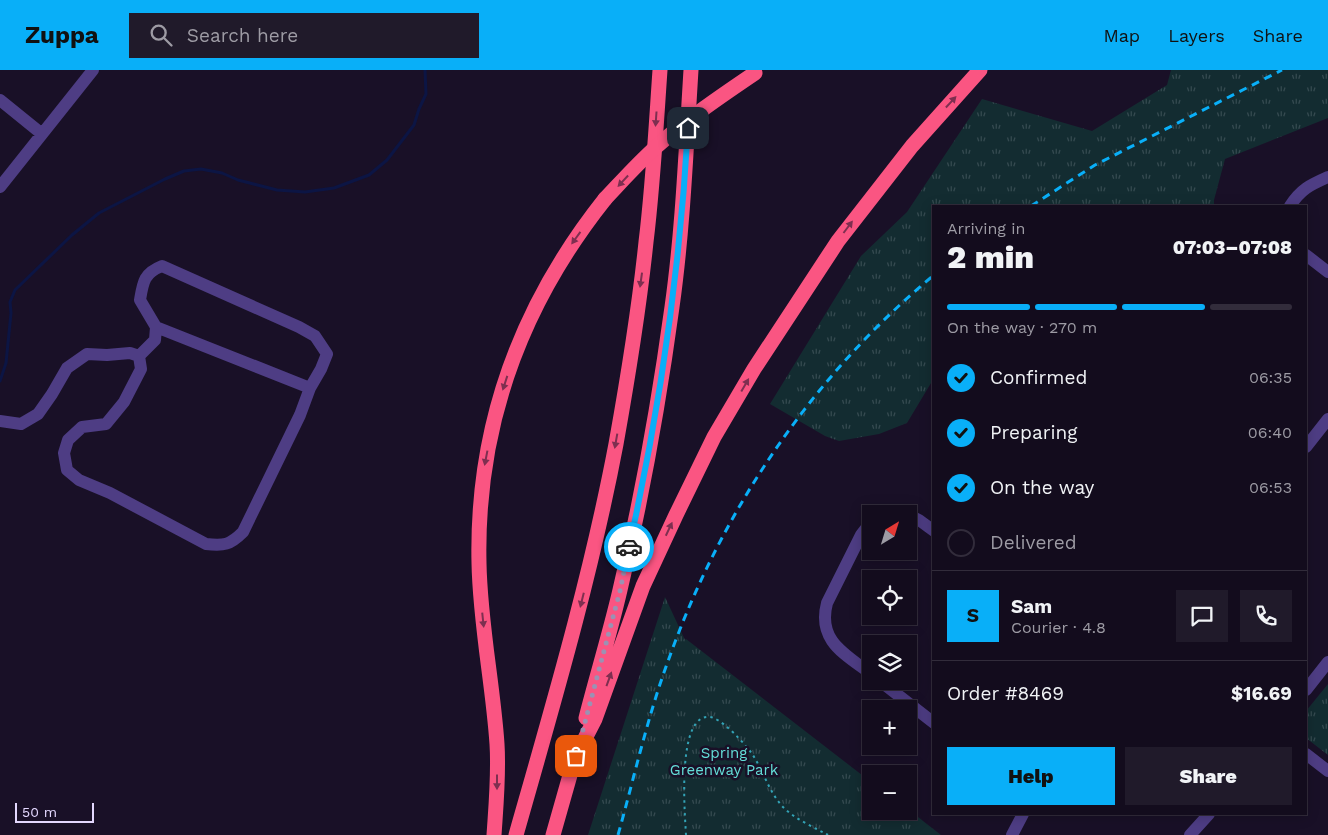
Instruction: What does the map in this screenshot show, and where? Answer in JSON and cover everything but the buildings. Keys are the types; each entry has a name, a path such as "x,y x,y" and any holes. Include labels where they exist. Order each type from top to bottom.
{"highway":[{"path":"516,835 571,642 595,544 616,444 633,343 646,243 660,70"},
{"path":"553,835 620,591 658,401 672,306 683,210 691,70"},
{"path":"576,756 595,719 643,586 714,437 754,369 838,241 912,146 980,70"},
{"path":"494,835 497,793 497,745 479,564 480,514 485,463 496,410 510,368 527,322 546,284 568,248 605,199 656,147 705,108 758,71"}],"street":[{"path":"0,187 93,70"},
{"path":"0,100 42,134"},
{"path":"1291,205 1298,194 1309,185 1328,178"},
{"path":"1307,256 1328,272"},
{"path":"162,266 299,327 315,336 327,354 310,388 300,415 243,532 235,541 223,546 206,544 110,494 78,480 67,470 64,453 68,440 82,427 106,424 124,402 141,369 139,356 155,340 156,327 140,300 143,283 150,271 162,266"},
{"path":"156,327 310,388"},
{"path":"0,421 21,424 38,414 67,368 87,354 107,355 130,352 139,356"},
{"path":"1307,446 1328,419"},
{"path":"918,520 932,530"},
{"path":"862,534 827,603 824,614 828,636 835,646 862,667"},
{"path":"1307,689 1328,662"},
{"path":"892,690 932,721"},
{"path":"1307,755 1328,771"},
{"path":"1012,835 1022,815"},
{"path":"1190,835 1208,815"}],"path":[{"path":"686,835 684,807 686,750 691,729 702,718 709,717 722,724 746,746 760,767 768,785 782,805 794,816 828,835"}],"green space":[{"path":"1171,70 1328,70 1328,118 1225,159 1214,205 932,205 932,381 907,423 879,434 839,441 825,436 770,404 861,256 907,212 982,99 1092,131 1167,85"},
{"name":"Spring Greenway Park","path":"665,597 685,640 862,775 862,820 917,820 917,816 941,835 588,835"},
{"path":"1328,684 1328,755 1307,739 1307,710"}],"waterway":[{"path":"0,381 6,363 11,313 10,302 15,290 72,235 99,213 184,171 201,169 222,173 238,180 277,190 305,192 334,188 369,175 387,160 414,125 426,94 425,70"}],"railway":[{"path":"1033,205 1095,165 1282,70"},
{"path":"618,835 647,727 667,664 689,608 714,554 742,501 774,451 809,403 889,315 932,277"}],"way so far":[{"path":"576,756 620,591 629,547"}],"route":[{"path":"629,547 658,401 672,306 683,210 688,128"}]}
